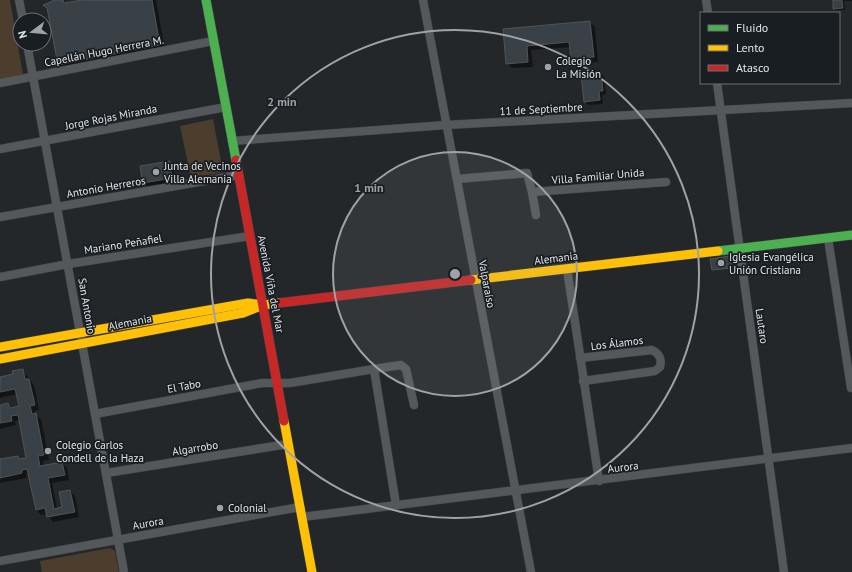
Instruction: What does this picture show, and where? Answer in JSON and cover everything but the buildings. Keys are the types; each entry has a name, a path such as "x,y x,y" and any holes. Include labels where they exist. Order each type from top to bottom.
{"street":[{"path":"19,0 21,12"},
{"name":"Avenida Viña del Mar","path":"206,0 312,572"},
{"name":"Valparaíso","path":"423,0 531,572"},
{"path":"706,0 708,12"},
{"name":"Capellán Hugo Herrera M.","path":"0,83 213,41"},
{"name":"San Antonio","path":"28,52 124,572"},
{"name":"Lautaro","path":"717,84 784,572"},
{"name":"11 de Septiembre","path":"232,141 446,125 852,103"},
{"name":"Jorge Rojas Miranda","path":"0,149 226,107"},
{"path":"456,179 527,173 536,215"},
{"name":"Antonio Herreros","path":"0,217 238,175"},
{"name":"Villa Familiar Unida","path":"532,192 666,182"},
{"name":"Alemania","path":"0,347 242,304 263,305 740,247 852,235"},
{"name":"Mariano Peñafiel","path":"0,277 68,264 250,236"},
{"path":"828,238 851,388"},
{"name":"Los Álamos","path":"567,269 583,381 600,481"},
{"name":"Alemania","path":"0,359 243,313 263,305"},
{"name":"Los Álamos","path":"580,358 652,350 658,353 662,360 660,367 655,371 583,381"},
{"path":"277,383 290,383 401,365 406,369 414,405"},
{"path":"374,369 396,505"},
{"name":"El Tabo","path":"95,414 262,383 277,383"},
{"name":"Algarrobo","path":"106,473 288,444"},
{"name":"Aurora","path":"302,517 516,492 852,448"},
{"name":"Aurora","path":"0,561 300,507"}],"shaded area":[{"path":"0,0 10,0 12,12 12,52 19,52 23,75 0,79"},
{"path":"213,119 223,172 191,178 180,126"},
{"path":"110,548 115,551 119,572 42,572 40,561"}],"traffic: fast":[{"path":"206,0 236,160"},
{"path":"718,251 852,235"}],"traffic: slow":[{"path":"471,280 718,251"},
{"path":"0,347 248,303 263,305 279,303"},
{"path":"0,359 243,313 258,307"},
{"path":"284,421 312,572"}],"traffic: jam":[{"path":"236,160 284,421"},
{"path":"279,303 471,280"}],"place":[{"name":"Colegio La Misión","path":"548,67"},
{"name":"Junta de Vecinos Villa Alemania","path":"156,172"},
{"name":"Iglesia Evangélica Unión Cristiana","path":"721,263"},
{"name":"Colegio Carlos Condell de la Haza","path":"48,451"},
{"name":"Colonial","path":"220,508"}]}
